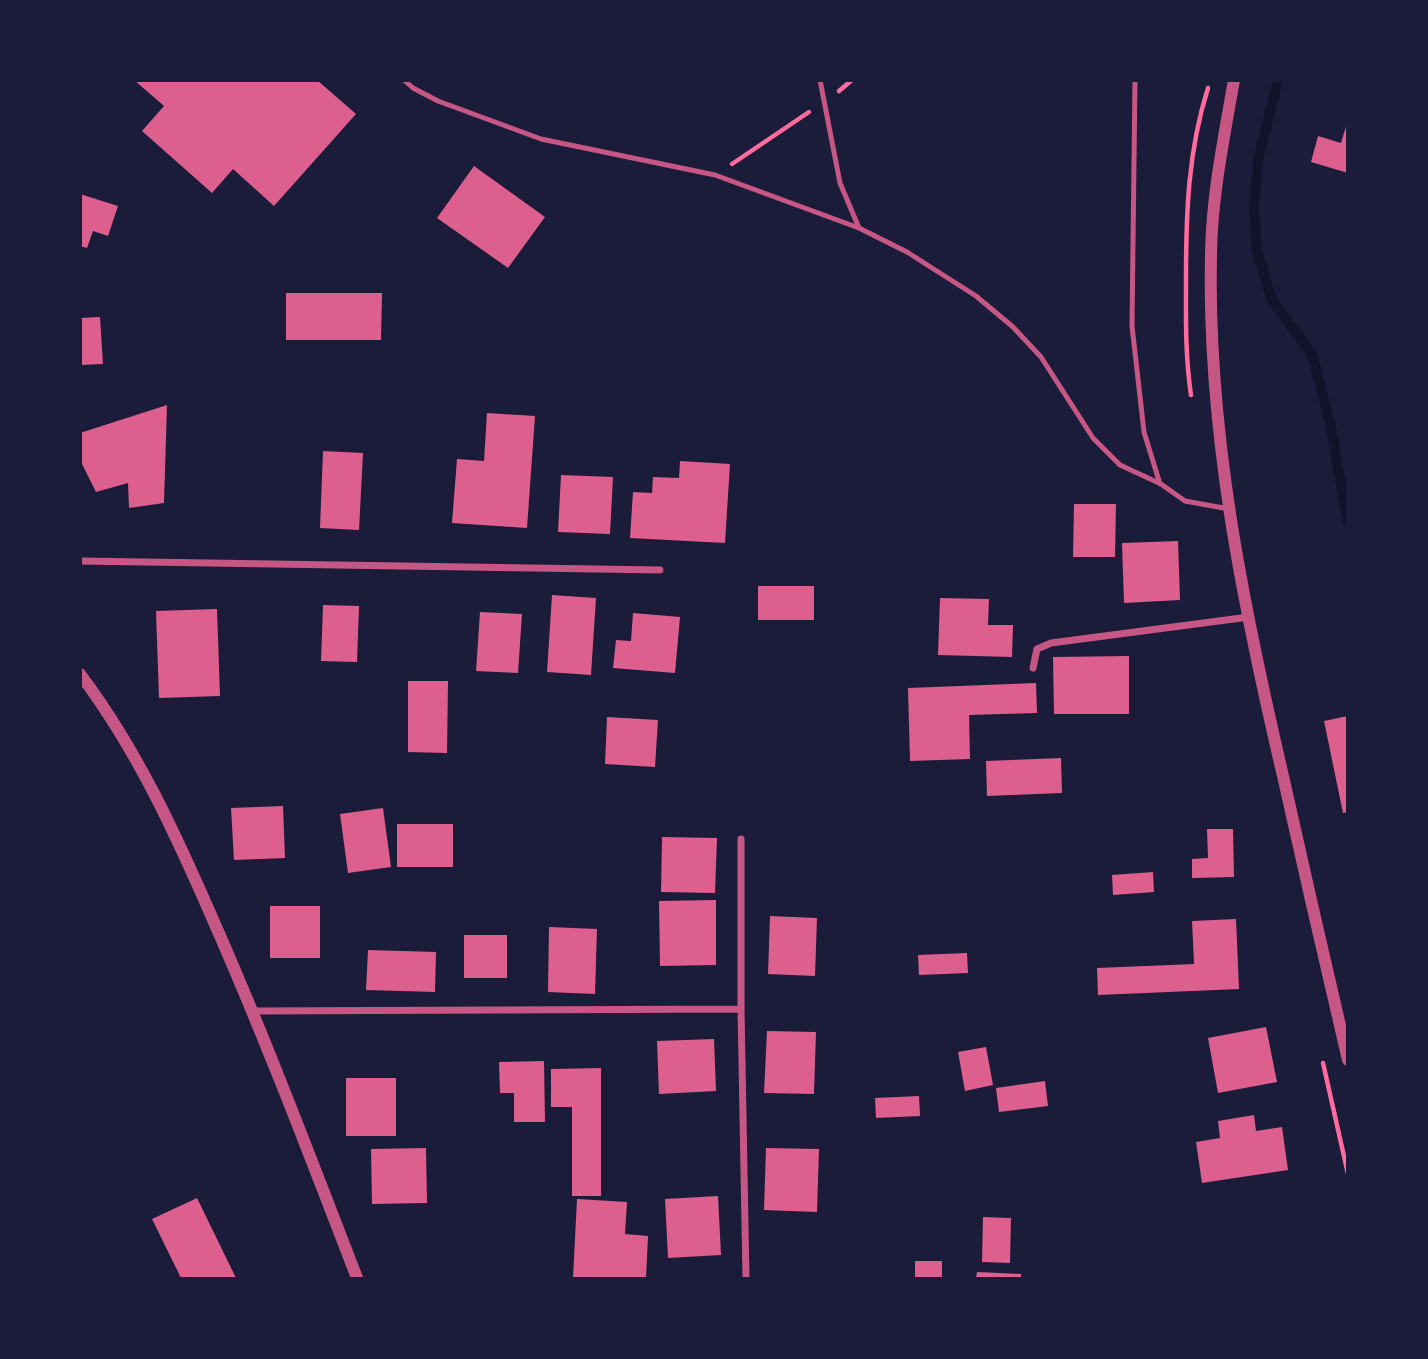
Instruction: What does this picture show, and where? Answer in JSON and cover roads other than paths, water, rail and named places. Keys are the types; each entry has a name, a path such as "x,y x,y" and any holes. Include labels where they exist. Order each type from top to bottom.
{"street":[{"path":"1234,80 1218,174 1211,253 1216,398 1229,509 1249,617 1348,1060"},
{"path":"80,561 660,570"},
{"path":"1033,668 1037,649 1051,643 1249,617"},
{"path":"80,674 102,703 143,769 174,831 253,1011 358,1279"},
{"path":"741,839 746,1279"},
{"path":"253,1011 741,1009"}],"lane":[{"path":"404,80 438,102 541,139 715,175 859,228 907,253 976,296 1013,327 1041,357 1093,438 1120,465 1161,484 1185,500 1229,509"},
{"path":"820,80 840,183 859,228"},
{"path":"1135,80 1132,326 1144,432 1161,484"}],"waterway":[{"path":"1278,80 1259,156 1254,205 1257,252 1272,300 1312,354 1330,423 1348,523"}]}
